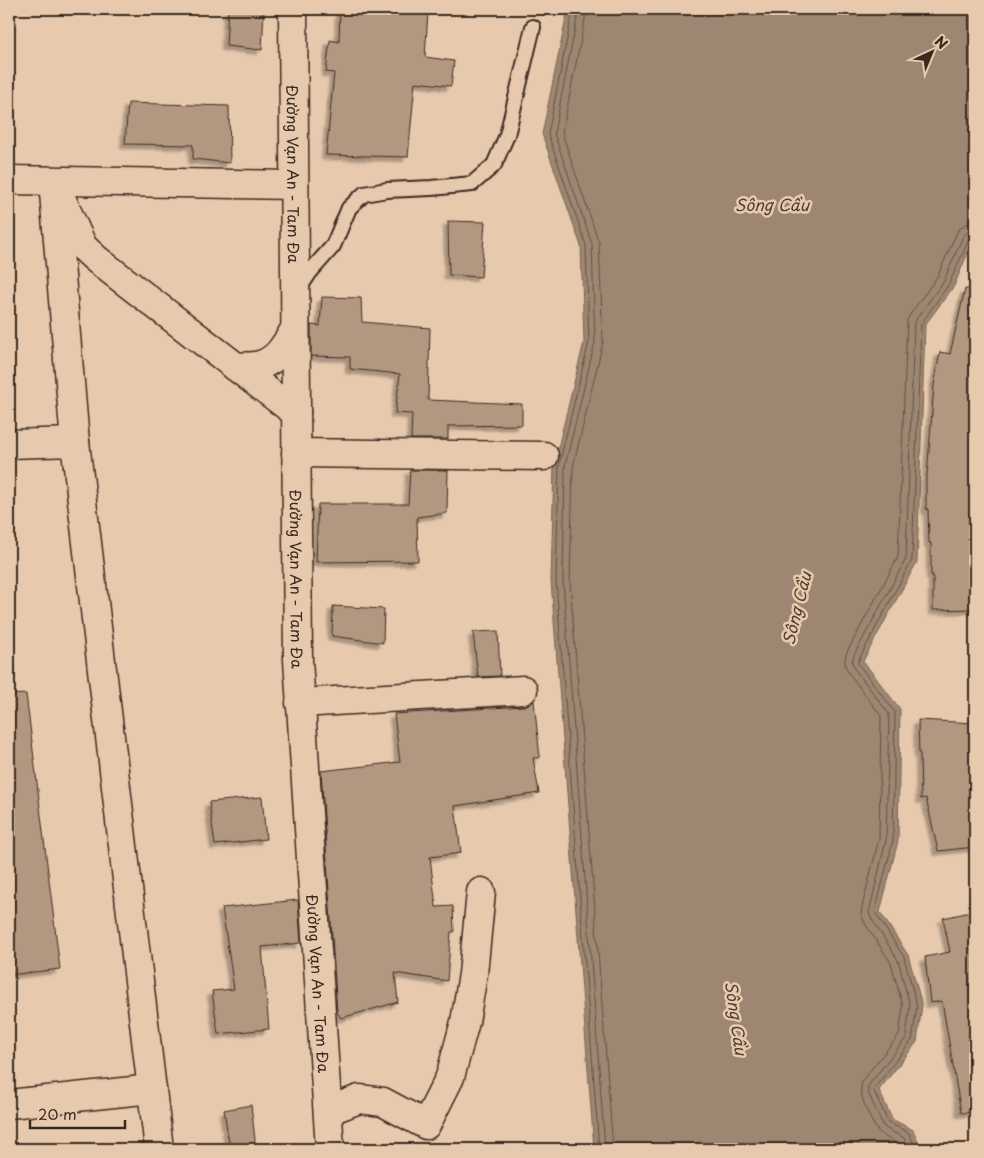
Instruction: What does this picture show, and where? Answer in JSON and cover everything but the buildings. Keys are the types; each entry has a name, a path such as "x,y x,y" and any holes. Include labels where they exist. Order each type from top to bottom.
{"street":[{"name":"Đường Vạn An - Tam Đa","path":"293,9 298,660 330,1149"},
{"path":"9,180 294,186"},
{"path":"53,181 83,247 296,413"},
{"path":"53,181 75,442 159,1149"},
{"path":"236,367 259,365 274,359 295,329"},
{"path":"9,444 75,442"},
{"path":"296,453 544,456"},
{"path":"300,703 523,690"},
{"path":"328,1111 359,1099 383,1102 426,1125 450,1077 465,1022 473,974 481,892"},
{"path":"9,1104 152,1089"}],"lane":[{"path":"295,295 310,272 333,246 349,208 364,194 387,190 472,184 494,165 507,135 533,27"}],"water":[{"name":"Sông Cầu","path":"568,9 975,9 975,236 954,286 925,325 917,562 863,661 900,709 898,841 880,912 908,955 922,1005 917,1042 879,1090 892,1119 913,1130 922,1149 594,1149 551,581 554,464 584,342 581,246 542,134"}]}
